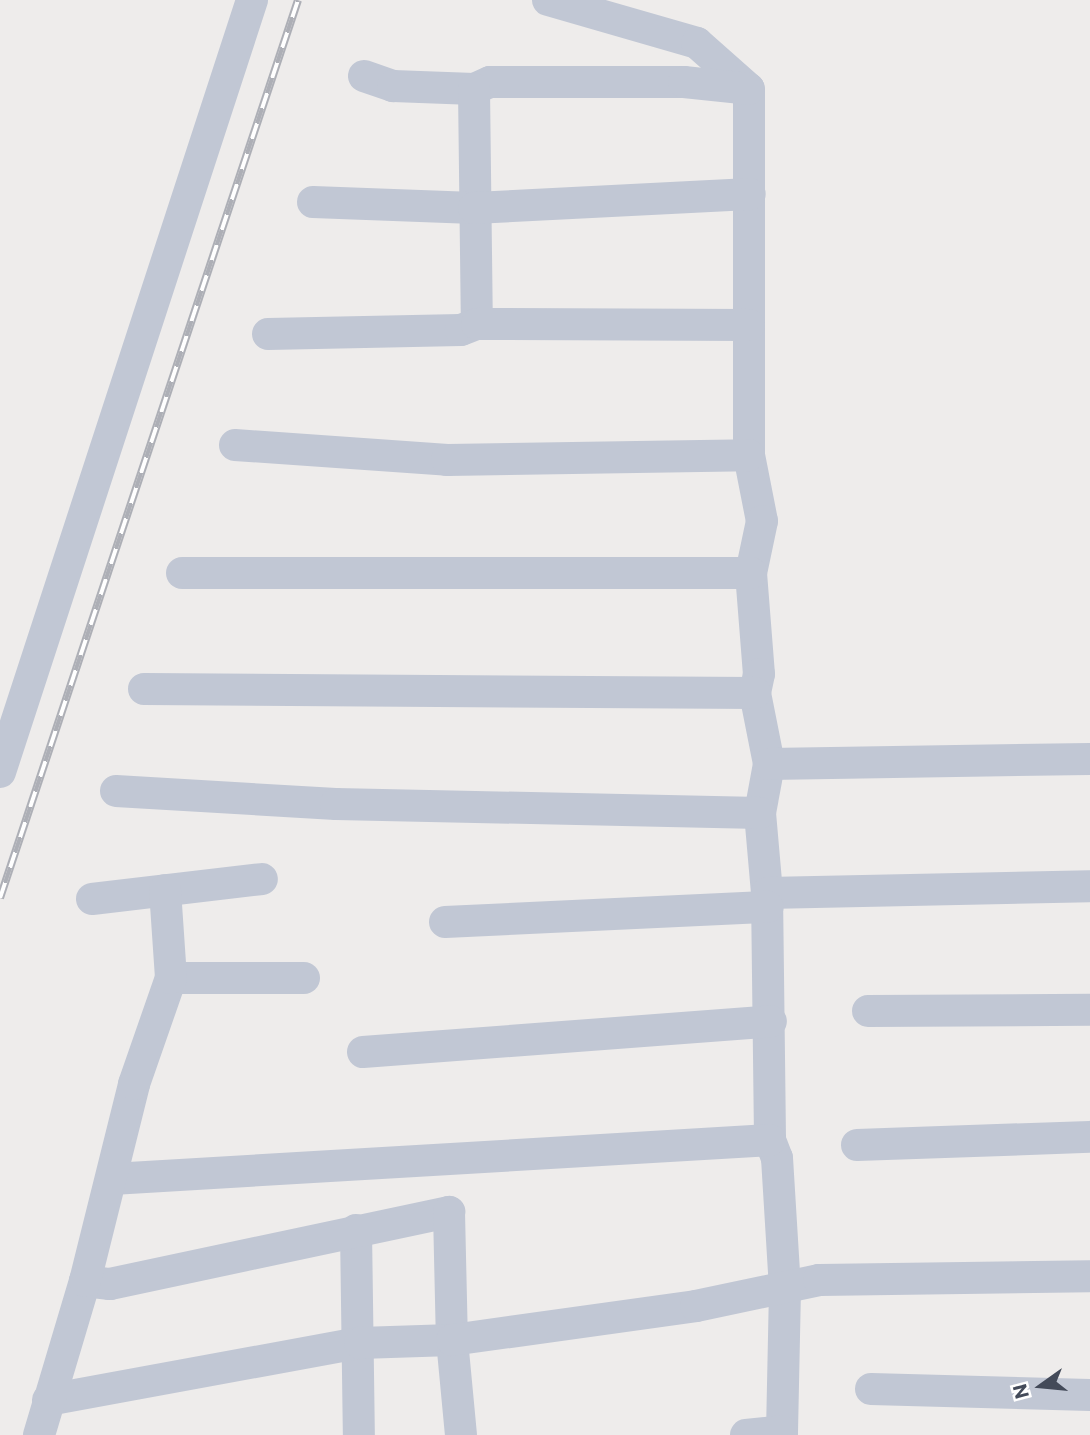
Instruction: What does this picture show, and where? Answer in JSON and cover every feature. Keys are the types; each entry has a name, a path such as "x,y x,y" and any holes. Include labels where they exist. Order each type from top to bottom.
{"street":[{"path":"0,772 252,0"},
{"path":"548,0 697,43 749,89 749,455 762,521 751,573 759,674 755,694 769,764 760,813 768,900 770,1140 777,1158 785,1289 782,1433 746,1435"},
{"path":"364,76 393,86 474,89 491,82 684,82 749,89"},
{"path":"474,89 477,324"},
{"path":"313,202 474,208 750,194"},
{"path":"268,334 461,330 477,324 750,325"},
{"path":"235,444 447,460 749,455"},
{"path":"183,573 751,573"},
{"path":"144,689 755,694"},
{"path":"769,764 1090,759"},
{"path":"116,791 336,804 760,813"},
{"path":"92,899 262,879"},
{"path":"445,922 768,900 1090,886"},
{"path":"39,1435 85,1281 103,1194 112,1179 134,1084 171,978 165,890"},
{"path":"171,978 304,978"},
{"path":"868,1011 1090,1010"},
{"path":"363,1052 771,1021"},
{"path":"858,1145 1090,1137"},
{"path":"112,1179 770,1140"},
{"path":"85,1281 110,1284 449,1212 452,1340 461,1435"},
{"path":"356,1230 360,1343 359,1435"},
{"path":"48,1400 360,1343 452,1340 696,1306 819,1280 1090,1276"},
{"path":"871,1389 1090,1395"}],"railway":[{"path":"0,898 298,0"}]}
